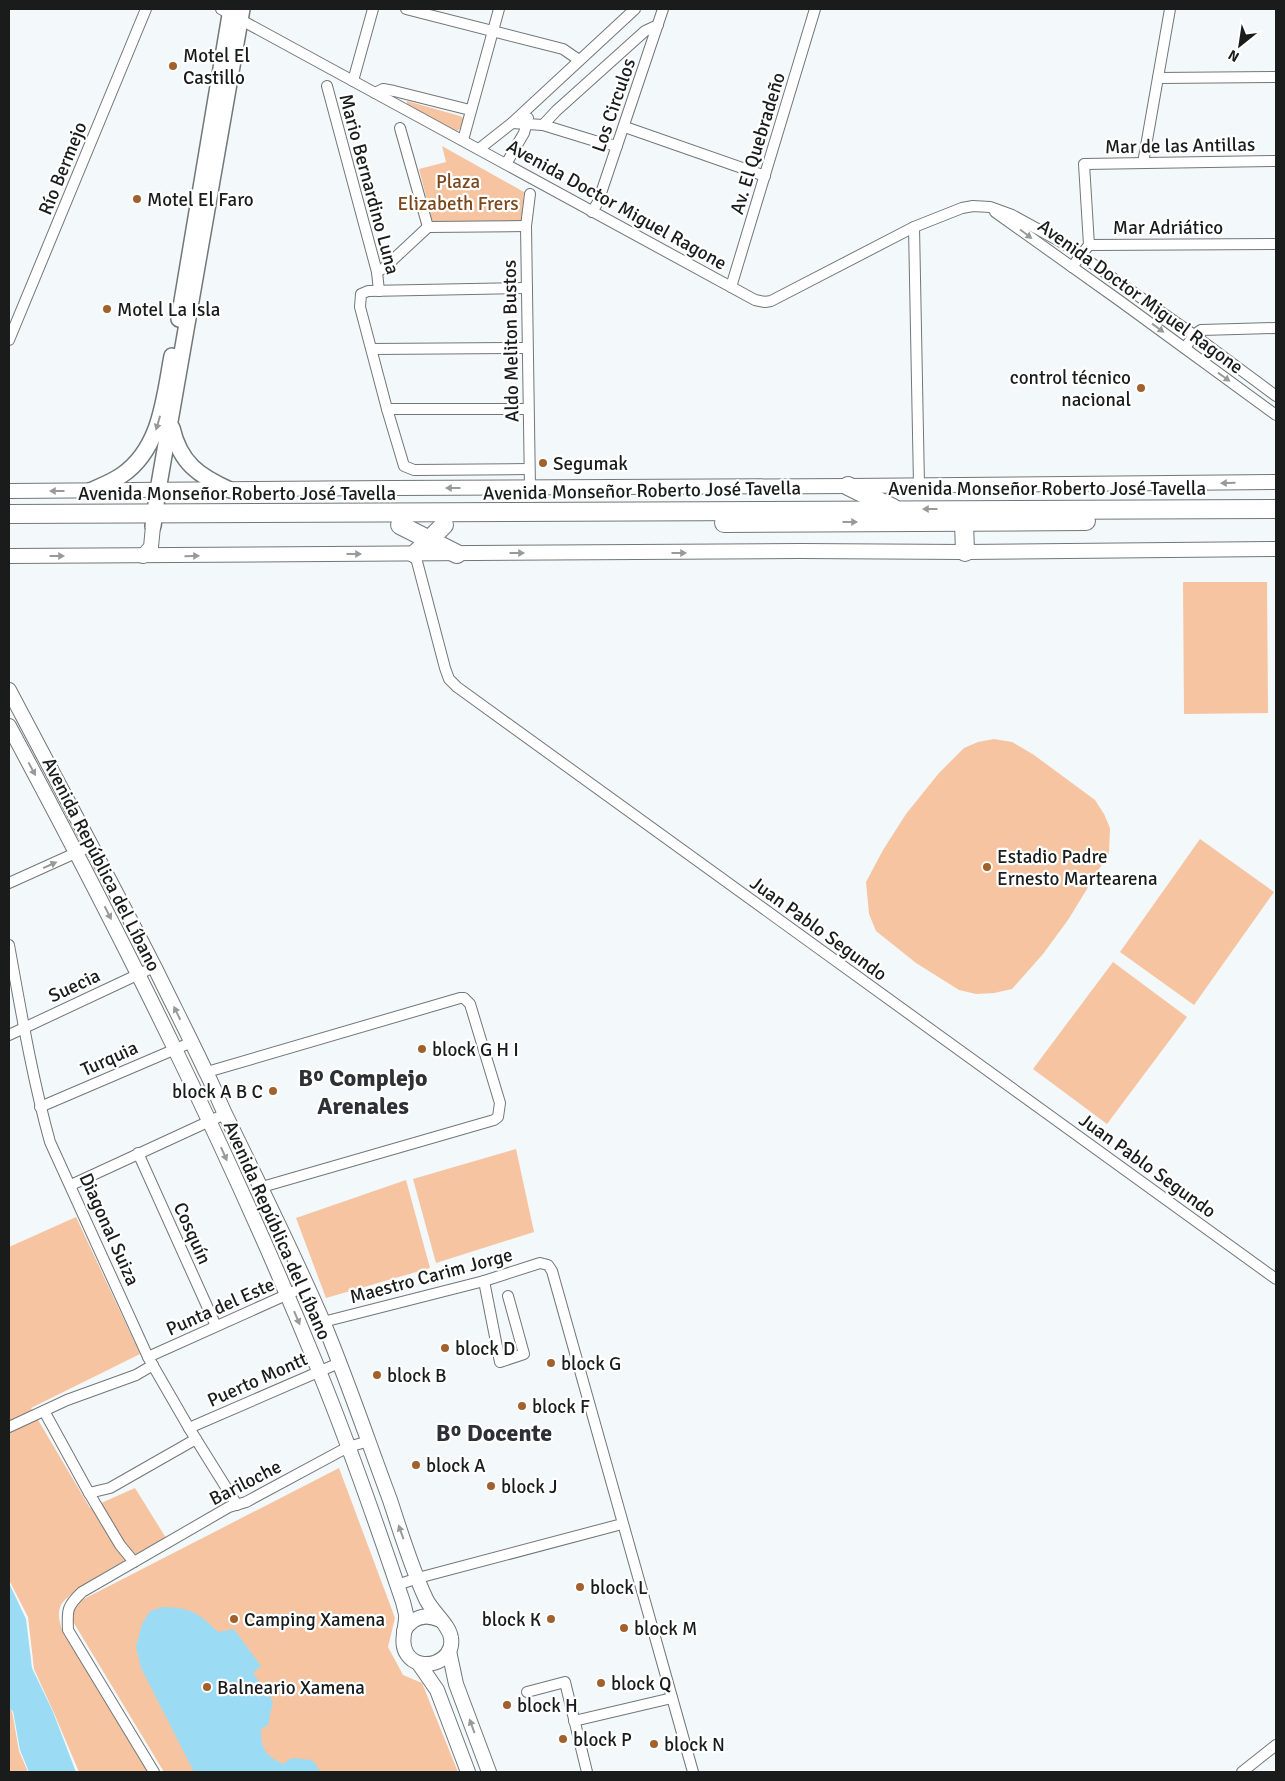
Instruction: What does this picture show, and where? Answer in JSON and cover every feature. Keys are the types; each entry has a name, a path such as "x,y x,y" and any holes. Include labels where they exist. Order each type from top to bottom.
{"highway":[{"path":"848,486 896,509"},
{"name":"Avenida Monseñor Roberto José Tavella","path":"9,526 154,520 896,509 1276,509"},
{"name":"Avenida Monseñor Roberto José Tavella","path":"9,514 154,520 400,525 1276,520"},
{"path":"964,522 965,552"},
{"path":"400,525 456,554"},
{"path":"416,554 444,525"}],"main road":[{"path":"143,556 151,547 158,490 171,424 233,12"},
{"path":"90,491 112,481 132,466 149,445 158,424 174,349 233,12"},
{"path":"171,424 176,446 189,465 211,482 230,490"},
{"path":"9,491 1276,482"},
{"path":"9,556 1276,549"},
{"name":"Avenida República del Líbano","path":"9,690 154,967 262,1187 340,1363 427,1602 440,1620"},
{"name":"Avenida República del Líbano","path":"9,726 139,974 209,1120 287,1295 348,1447 397,1585 406,1615 404,1631"},
{"path":"419,1664 433,1664 441,1660 451,1645 451,1637 446,1626 440,1620 433,1617 423,1616 414,1619 404,1631 403,1644 407,1654 419,1664 437,1690 468,1772"},
{"path":"448,1651 456,1684 489,1772"}],"street":[{"name":"Río Bermejo","path":"9,340 146,9"},
{"path":"353,81 373,9"},
{"path":"406,9 563,49 579,60"},
{"path":"463,140 500,9"},
{"path":"479,149 512,123 635,9"},
{"name":"Los Circulos","path":"592,212 598,202 625,127 663,9"},
{"name":"Av. El Quebradeño","path":"731,287 816,9"},
{"path":"1143,163 1170,9"},
{"name":"Avenida Doctor Miguel Ragone","path":"233,12 353,81 755,300 771,301 914,227 962,208 973,206 999,209 1081,254 1276,396"},
{"path":"543,125 645,31 658,25"},
{"path":"1158,78 1276,77"},
{"name":"Mario Bernardino Luna","path":"327,86 377,272 379,291"},
{"path":"375,93 383,89 470,110"},
{"path":"506,164 524,133 530,106"},
{"path":"512,123 543,125 595,142 617,146"},
{"path":"625,127 765,176"},
{"path":"400,128 428,228"},
{"name":"Mar de las Antillas","path":"1089,245 1084,164 1276,162"},
{"name":"Aldo Meliton Bustos","path":"530,194 526,226 530,488"},
{"name":"Avenida Doctor Miguel Ragone","path":"985,207 1072,267 1276,415"},
{"path":"377,272 384,268 428,228 526,226"},
{"path":"914,227 919,485"},
{"name":"Mar Adriático","path":"1072,267 1089,245 1276,244"},
{"path":"527,288 368,291 360,294 360,307 402,462 408,468 529,469"},
{"path":"1185,348 1200,330 1276,328"},
{"path":"372,349 527,348"},
{"path":"387,409 528,409"},
{"name":"Juan Pablo Segundo","path":"416,554 445,668 449,679 457,687 1276,1279"},
{"path":"9,883 91,846"},
{"name":"Diagonal Suiza","path":"9,945 12,985 24,1028 40,1108 50,1142 150,1361 237,1505"},
{"name":"Suecia","path":"9,1036 154,967"},
{"path":"207,1072 460,998 467,1000 470,1004 500,1103 498,1117 494,1120 262,1187"},
{"name":"Turquia","path":"40,1108 192,1042"},
{"path":"70,1185 225,1114"},
{"name":"Cosquín","path":"138,1153 216,1326"},
{"name":"Maestro Carim Jorge","path":"323,1322 484,1281 540,1263 548,1264 552,1272 622,1524"},
{"path":"484,1281 500,1362 524,1354 508,1296"},
{"name":"Punta del Este","path":"9,1427 94,1389 136,1375 150,1361 216,1326 306,1286"},
{"name":"Puerto Montt","path":"189,1428 340,1363"},
{"path":"44,1411 120,1545 137,1561"},
{"path":"89,1493 110,1488 196,1439"},
{"name":"Bariloche","path":"154,1772 68,1630 67,1613 72,1601 82,1592 229,1507 246,1502 348,1447 369,1442"},
{"path":"397,1585 622,1524 694,1772"},
{"path":"527,1692 565,1682 587,1772"},
{"path":"574,1721 672,1698"},
{"path":"1242,1772 1276,1745"}],"green space":[{"path":"407,101 460,116 464,119 461,128 457,131 407,104"},
{"name":"Plaza Elizabeth Frers","path":"442,146 524,192 521,223 437,223 432,220 419,169 446,162"},
{"path":"1183,582 1267,582 1268,713 1184,714"},
{"name":"Estadio Padre Ernesto Martearena","path":"994,739 1012,742 1034,755 1095,800 1110,828 1109,853 1068,920 1043,954 1012,989 976,994 959,990 916,963 876,931 869,914 866,882 883,850 906,814 939,773 964,748 978,742"},
{"path":"1200,839 1274,892 1194,1005 1120,952"},
{"path":"1113,962 1187,1017 1107,1124 1033,1069"},
{"path":"516,1149 534,1232 436,1263 413,1179"},
{"path":"406,1180 430,1268 326,1298 296,1218"},
{"path":"76,1217 140,1354 31,1408 90,1508 135,1488 166,1538 109,1569 68,1597 61,1605 59,1620 64,1635 150,1772 79,1772 34,1669 28,1617 9,1580 9,1247"},
{"name":"Camping Xamena","path":"339,1468 395,1618 388,1647 403,1675 422,1683 458,1772 164,1772 72,1620 76,1603"},
{"path":"9,1709 12,1711 19,1751 28,1772 9,1772"}],"water":[{"path":"9,1583 26,1619 32,1668 53,1712 76,1772 29,1772 20,1750 13,1711 9,1709"},
{"name":"Balneario Xamena","path":"163,1607 194,1612 218,1632 234,1629 261,1666 253,1673 273,1701 268,1725 261,1729 265,1751 272,1758 283,1764 292,1758 312,1760 321,1772 194,1772 141,1668 136,1647 142,1624 150,1611"}],"place":[{"name":"Motel El Castillo","path":"173,66"},
{"name":"Motel El Faro","path":"137,199"},
{"name":"Motel La Isla","path":"107,309"},
{"name":"control técnico nacional","path":"1141,388"},
{"name":"Segumak","path":"543,463"},
{"name":"Estadio Padre Ernesto Martearena","path":"987,867"},
{"name":"block G H I","path":"422,1049"},
{"name":"block A B C","path":"273,1091"},
{"name":"block D","path":"445,1348"},
{"name":"block G","path":"551,1363"},
{"name":"block B","path":"377,1375"},
{"name":"block F","path":"522,1406"},
{"name":"block A","path":"416,1465"},
{"name":"block J","path":"491,1486"},
{"name":"block L","path":"580,1587"},
{"name":"Camping Xamena","path":"234,1619"},
{"name":"block K","path":"551,1619"},
{"name":"block M","path":"624,1628"},
{"name":"block Q","path":"601,1683"},
{"name":"Balneario Xamena","path":"207,1687"},
{"name":"block H","path":"507,1705"},
{"name":"block P","path":"563,1739"},
{"name":"block N","path":"654,1744"}],"district":[{"name":"Bº Complejo Arenales","path":"363,1092"},
{"name":"Bº Docente","path":"494,1433"}]}
